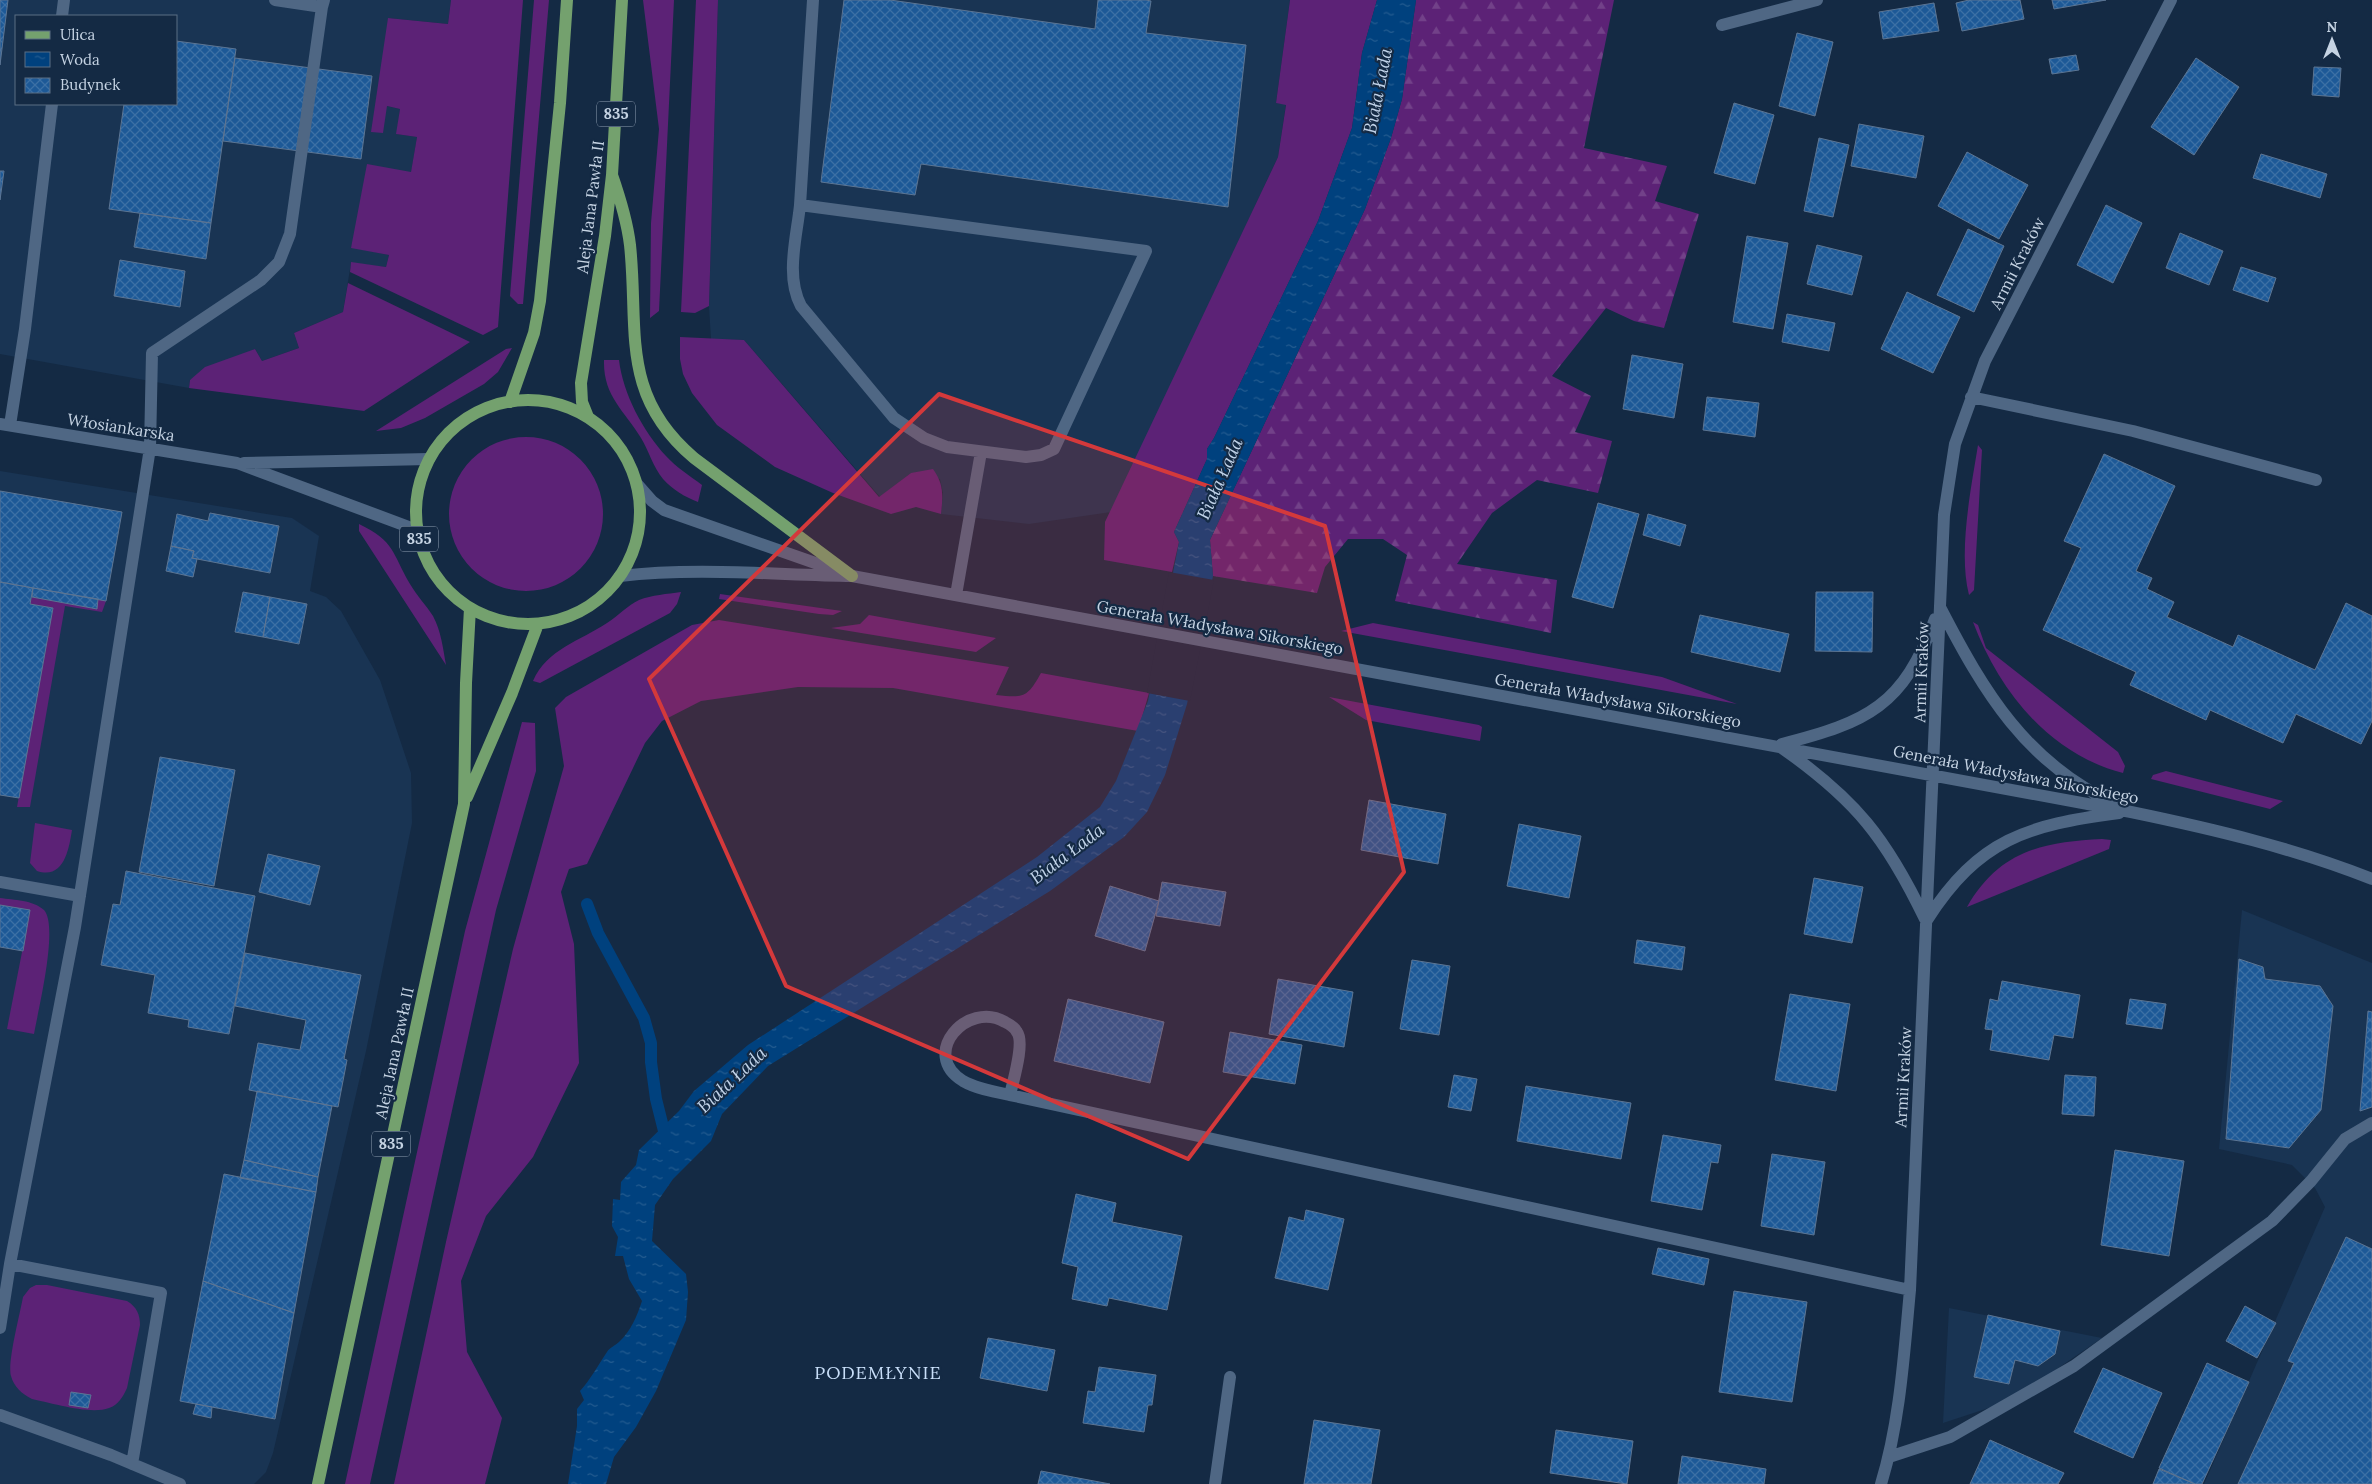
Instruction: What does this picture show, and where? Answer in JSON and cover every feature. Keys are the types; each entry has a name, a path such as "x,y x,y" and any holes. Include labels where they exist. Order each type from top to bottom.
{"main road":[{"path":"510,402 534,333 540,301 560,103 567,0"},
{"name":"Aleja Jana Pawła II","path":"588,417 582,402 582,383 605,236 612,175 622,0"},
{"path":"612,175 624,210 630,243 636,356 643,386 662,424 682,448 694,458 852,576"},
{"name":"835","path":"530,400 550,402 570,408 588,417 613,439 624,453 637,484 640,516 638,532 628,562 620,576 593,603 558,620 538,624 503,621 486,616 470,608 451,593 435,575 424,553 417,530 416,500 429,459 446,435 463,421 482,410 510,402 530,400"},
{"name":"Aleja Jana Pawła II","path":"318,1484 464,804 466,684 470,608"},
{"name":"Aleja Jana Pawła II","path":"464,804 512,693 538,624"}],"street":[{"path":"62,15 64,0"},
{"path":"0,1328 10,1264 80,896 150,448 152,353 261,280 283,256 290,234 323,3 276,0"},
{"path":"800,205 1146,251 1054,449 1041,455 1026,457 946,447 924,438 894,418 801,306 794,294 793,272 800,205 813,0"},
{"path":"1722,25 1817,0"},
{"name":"Armii Kraków","path":"1881,1484 1889,1457 1901,1379 1910,1290 1939,607 1948,489 1955,444 1985,361 2171,0"},
{"path":"5,424 25,329 52,105"},
{"path":"1971,397 2133,431 2316,480"},
{"name":"Włosiankarska","path":"5,424 237,463 417,530"},
{"path":"956,595 981,452"},
{"name":"Włosiankarska","path":"237,463 429,459"},
{"name":"Generała Władysława Sikorskiego","path":"637,484 652,501 664,510 852,576 1777,745 2131,812 2267,844 2332,864 2372,879"},
{"name":"Generała Władysława Sikorskiego","path":"620,576 645,573 700,573 852,576"},
{"path":"1777,745 1847,724 1885,702 1902,684 1918,659 1939,607"},
{"path":"1939,607 1980,681 1998,708 2024,738 2056,768 2101,798 2131,812"},
{"path":"1777,745 1816,772 1840,792 1871,825 1903,874 1926,922 1959,879 1988,853 2009,839 2032,829 2058,822 2131,812"},
{"path":"0,882 80,896"},
{"path":"1010,1096 1020,1043 1017,1032 999,1019 971,1020 958,1027 949,1037 945,1051 946,1064 954,1074 972,1085 1010,1096 1910,1290"},
{"path":"1889,1457 1950,1436 2074,1366 2272,1221 2311,1181 2345,1139 2372,1124"},
{"path":"10,1264 161,1293 132,1464"},
{"path":"1215,1484 1230,1377"},
{"path":"0,1415 180,1484"}],"highlighted area":[{"path":"939,394 1325,526 1404,872 1188,1159 786,986 649,679"}],"shaded area":[{"path":"0,0 451,0 448,24 388,18 387,106 400,109 397,134 417,137 411,173 351,247 389,255 386,267 351,263 343,312 294,333 299,348 262,361 255,349 190,380 189,388 0,354"},
{"path":"718,0 1290,0 1276,103 1286,104 1278,157 1111,512 1029,524 941,514 943,493 940,479 911,473 880,497 744,340 711,339 709,306"},
{"path":"0,471 292,518 319,536 310,591 326,597 341,611 380,680 411,773 412,823 366,1051 273,1453 266,1472 254,1484 0,1484"},
{"path":"2242,910 2372,963 2372,1484 2204,1484 2325,1207 2315,1188 2292,1165 2219,1149"},
{"path":"1949,1308 2102,1338 2010,1401 1943,1423"}],"green space":[{"path":"451,0 523,0 498,327 483,335 350,272 351,262 386,267 389,255 351,248 367,164 411,172 417,137 396,134 400,109 387,106 383,133 371,132 388,18 448,24"},
{"path":"534,0 549,0 523,304 518,304 510,296"},
{"path":"643,0 674,0 659,311 650,318 651,223 659,129"},
{"path":"696,0 718,0 709,306 695,313 681,312"},
{"path":"1290,0 1377,0 1362,53 1352,128 1318,221 1207,449 1207,459 1174,532 1179,542 1172,572 1104,560 1105,522 1278,157 1286,105 1276,103"},
{"path":"1416,0 1614,0 1584,148 1667,166 1655,201 1699,214 1664,328 1634,321 1606,308 1552,376 1591,396 1575,432 1612,441 1598,493 1537,480 1492,513 1457,564 1557,580 1551,633 1395,601 1407,555 1383,539 1348,539 1325,567 1317,593 1213,576 1210,540 1365,209 1391,138 1402,99"},
{"path":"348,283 470,342 364,411 189,388 190,380 205,367 255,349 262,361 299,348 294,333 343,312"},
{"path":"680,337 744,340 879,497 911,473 933,469 942,490 941,514 916,507 891,514 833,493 775,467 717,425 692,393 683,374 680,359"},
{"path":"512,348 498,372 484,384 425,418 401,428 376,431 506,349"},
{"path":"604,360 619,360 625,386 642,424 670,460 702,485 698,502 675,490 660,474 641,438 611,393 607,383"},
{"path":"526,437 541,438 555,443 569,450 580,460 590,471 597,485 602,499 602,529 597,543 590,557 580,568 569,578 555,585 541,590 526,591 511,590 497,585 483,578 472,568 462,557 455,543 450,529 449,514 450,499 455,485 462,471 472,460 483,450 497,443 511,438"},
{"path":"1978,445 1982,450 1974,590 1969,595 1966,578 1965,540"},
{"path":"359,524 380,536 386,542 413,588 433,616 440,634 446,665 359,531"},
{"path":"681,592 677,604 670,613 540,683 533,681 539,670 555,653 607,623 635,602 649,597"},
{"path":"720,594 842,611 833,615 819,614 719,599"},
{"path":"32,597 96,609 98,599 106,601 102,612 65,606 30,807 17,807 53,608 30,604"},
{"path":"869,615 996,638 976,652 831,628 860,624"},
{"path":"719,620 1009,667 996,695 1019,696 1024,694 1028,692 1041,673 1149,693 1138,731 893,688 798,687 701,701 662,721 645,743 587,864 569,869 561,892 574,944 579,1063 533,1157 486,1216 461,1281 467,1352 502,1418 485,1484 394,1484 446,1242 513,949 564,766 555,708 566,697 692,625"},
{"path":"1973,622 1978,625 1986,648 2118,752 2125,766 2123,773 2096,764 2072,751 2050,735 2030,716 2012,695 1997,672"},
{"path":"1373,623 1662,677 1737,704 1341,631"},
{"path":"1329,697 1479,725 1482,727 1480,741 1366,720"},
{"path":"522,722 535,723 536,771 496,910 370,1484 345,1484 465,931"},
{"path":"2166,771 2283,801 2270,809 2151,779 2153,775"},
{"path":"35,823 72,830 64,861 53,871 46,873 37,871 30,863"},
{"path":"2102,839 2111,840 2109,849 1967,907 1993,873 2024,853 2060,843"},
{"path":"0,898 34,904 44,910 48,919 49,933 46,969 34,1034 7,1029 30,911 0,905"},
{"path":"36,1285 47,1285 127,1301 136,1309 140,1325 127,1388 118,1403 101,1410 82,1409 32,1399 16,1387 10,1370 14,1338 23,1297 30,1288"}],"water":[{"name":"Biała Łada","path":"1377,0 1416,0 1402,99 1391,138 1365,209 1210,540 1213,576 1187,704 1165,775 1147,812 1124,837 1050,891 768,1066 722,1114 711,1141 673,1179 655,1205 652,1241 686,1274 688,1292 686,1320 656,1391 636,1427 614,1457 606,1484 568,1484 577,1426 577,1409 584,1400 580,1391 608,1350 627,1333 636,1318 642,1301 629,1279 623,1256 615,1256 618,1237 612,1226 613,1199 620,1200 621,1182 636,1165 639,1150 679,1111 694,1091 748,1045 1037,857 1100,807 1116,781 1148,701 1179,542 1174,532 1207,459 1207,449 1318,221 1352,128 1362,53"}],"pier":[{"path":"1169,572 1214,580 1190,701 1147,693"}],"building":[{"path":"0,0 8,0 0,65"},
{"path":"844,0 890,0 1095,29 1098,0 1146,0 1151,1 1146,33 1246,45 1228,207 921,164 915,195 821,182"},
{"path":"1969,0 2020,0 2024,19 1962,31 1956,3"},
{"path":"2052,0 2106,0 2054,9"},
{"path":"1934,3 1939,31 1883,39 1879,12"},
{"path":"1797,33 1833,42 1815,116 1779,106"},
{"path":"178,41 236,49 211,223 109,209 124,105 178,105"},
{"path":"2076,55 2079,70 2052,74 2049,59"},
{"path":"235,58 372,76 361,159 223,141"},
{"path":"2196,58 2239,87 2194,155 2151,127"},
{"path":"2314,67 2341,68 2339,97 2312,95"},
{"path":"1734,103 1774,115 1755,184 1714,173"},
{"path":"1859,124 1924,136 1916,178 1851,166"},
{"path":"1819,138 1849,145 1833,217 1804,211"},
{"path":"1967,152 2028,185 1999,239 1938,206"},
{"path":"2261,154 2327,174 2320,198 2253,178"},
{"path":"0,171 4,171 0,200"},
{"path":"2106,205 2142,223 2113,283 2077,265"},
{"path":"140,213 211,223 206,259 134,247"},
{"path":"1968,229 2004,246 1974,312 1937,295"},
{"path":"2180,233 2223,251 2209,285 2166,268"},
{"path":"1747,236 1788,243 1773,329 1733,322"},
{"path":"1817,245 1862,256 1852,295 1807,284"},
{"path":"120,260 185,271 180,307 114,296"},
{"path":"2241,267 2276,278 2268,302 2233,290"},
{"path":"1907,292 1960,317 1933,373 1881,349"},
{"path":"1787,314 1835,323 1829,351 1782,342"},
{"path":"1632,355 1683,364 1674,418 1623,409"},
{"path":"1707,397 1759,403 1755,437 1703,430"},
{"path":"2104,454 2175,486 2136,571 2152,578 2147,589 2174,602 2167,617 2233,647 2238,635 2315,670 2346,603 2372,616 2372,721 2361,744 2296,714 2283,743 2210,710 2206,720 2130,685 2136,672 2043,630 2081,548 2064,541"},
{"path":"0,491 122,512 106,601 0,582"},
{"path":"1598,503 1639,514 1613,608 1572,597"},
{"path":"210,513 279,526 270,573 192,558 194,551 171,546 177,514 208,521"},
{"path":"1648,514 1686,525 1680,546 1643,535"},
{"path":"171,546 194,551 192,558 197,559 193,577 166,571"},
{"path":"0,582 33,588 30,604 53,608 19,798 0,795"},
{"path":"33,588 98,599 97,609 32,597"},
{"path":"243,592 270,597 263,637 235,632"},
{"path":"1816,592 1873,592 1872,652 1815,651"},
{"path":"270,597 307,604 299,644 263,637"},
{"path":"1700,615 1789,634 1780,672 1691,652"},
{"path":"160,757 235,770 214,886 139,872"},
{"path":"1369,800 1446,814 1438,864 1361,850"},
{"path":"1519,824 1581,836 1569,898 1507,886"},
{"path":"268,854 320,866 310,905 259,892"},
{"path":"126,871 255,896 229,1034 188,1027 189,1020 148,1013 155,975 101,965 113,904 120,905"},
{"path":"1814,878 1863,887 1852,943 1804,934"},
{"path":"1162,882 1226,892 1220,926 1156,916"},
{"path":"1110,886 1159,901 1145,951 1095,936"},
{"path":"0,905 30,910 23,951 0,947"},
{"path":"1637,940 1685,947 1682,970 1634,963"},
{"path":"245,953 361,975 344,1059 347,1060 338,1107 249,1090 258,1043 300,1050 306,1020 235,1006"},
{"path":"2239,959 2263,967 2265,979 2320,986 2333,1006 2321,1110 2289,1148 2226,1139"},
{"path":"1412,960 1450,966 1439,1035 1400,1029"},
{"path":"1278,979 1353,992 1344,1047 1269,1034"},
{"path":"2002,981 2080,995 2073,1038 2054,1035 2049,1060 1990,1050 1993,1030 1985,1029 1990,999 1998,1001"},
{"path":"1790,994 1850,1004 1836,1091 1775,1080"},
{"path":"1068,999 1164,1022 1150,1083 1054,1061"},
{"path":"2130,999 2166,1004 2162,1029 2126,1024"},
{"path":"2368,1011 2372,1012 2372,1107 2360,1111"},
{"path":"1230,1032 1302,1045 1295,1084 1223,1072"},
{"path":"1454,1075 1477,1079 1471,1111 1448,1107"},
{"path":"2065,1075 2096,1077 2094,1116 2062,1114"},
{"path":"1526,1086 1631,1103 1621,1159 1517,1141"},
{"path":"257,1091 332,1106 318,1177 244,1160"},
{"path":"1663,1135 1721,1145 1718,1163 1711,1162 1702,1210 1651,1201"},
{"path":"2115,1150 2184,1161 2169,1256 2101,1245"},
{"path":"1772,1154 1825,1162 1814,1235 1761,1226"},
{"path":"244,1160 318,1177 316,1192 240,1178"},
{"path":"224,1174 316,1192 294,1313 203,1281"},
{"path":"1076,1194 1116,1203 1112,1222 1182,1236 1167,1310 1109,1298 1107,1306 1072,1299 1078,1267 1062,1263"},
{"path":"1306,1210 1344,1219 1328,1290 1275,1278 1289,1217 1304,1221"},
{"path":"2346,1237 2372,1249 2372,1484 2238,1484 2294,1363 2288,1361"},
{"path":"1658,1248 1709,1259 1704,1285 1652,1274"},
{"path":"203,1281 294,1313 275,1419 180,1401"},
{"path":"1734,1291 1807,1302 1792,1402 1719,1392"},
{"path":"2245,1306 2276,1323 2257,1358 2226,1341"},
{"path":"1988,1315 2060,1331 2055,1354 2038,1366 2015,1360 2009,1384 1974,1377"},
{"path":"988,1338 1055,1350 1047,1391 980,1378"},
{"path":"2207,1363 2249,1382 2202,1484 2195,1484 2159,1468"},
{"path":"1099,1367 1156,1375 1152,1405 1148,1405 1144,1432 1083,1423 1088,1391 1095,1392"},
{"path":"2103,1368 2162,1393 2133,1458 2074,1432"},
{"path":"71,1392 91,1395 88,1408 69,1405"},
{"path":"196,1404 212,1407 211,1418 193,1414"},
{"path":"1314,1420 1380,1430 1371,1484 1304,1484"},
{"path":"1556,1430 1633,1441 1627,1484 1550,1473"},
{"path":"1990,1440 2064,1473 2058,1484 1970,1484"},
{"path":"1682,1456 1766,1469 1764,1484 1678,1484"},
{"path":"2159,1469 2195,1484 2153,1484"},
{"path":"1041,1471 1110,1484 1038,1484"}],"waterway":[{"path":"587,904 598,933 644,1018 651,1043 651,1062 656,1099 667,1143"}],"district":[{"name":"PODEMŁYNIE","path":"878,1373"}]}
